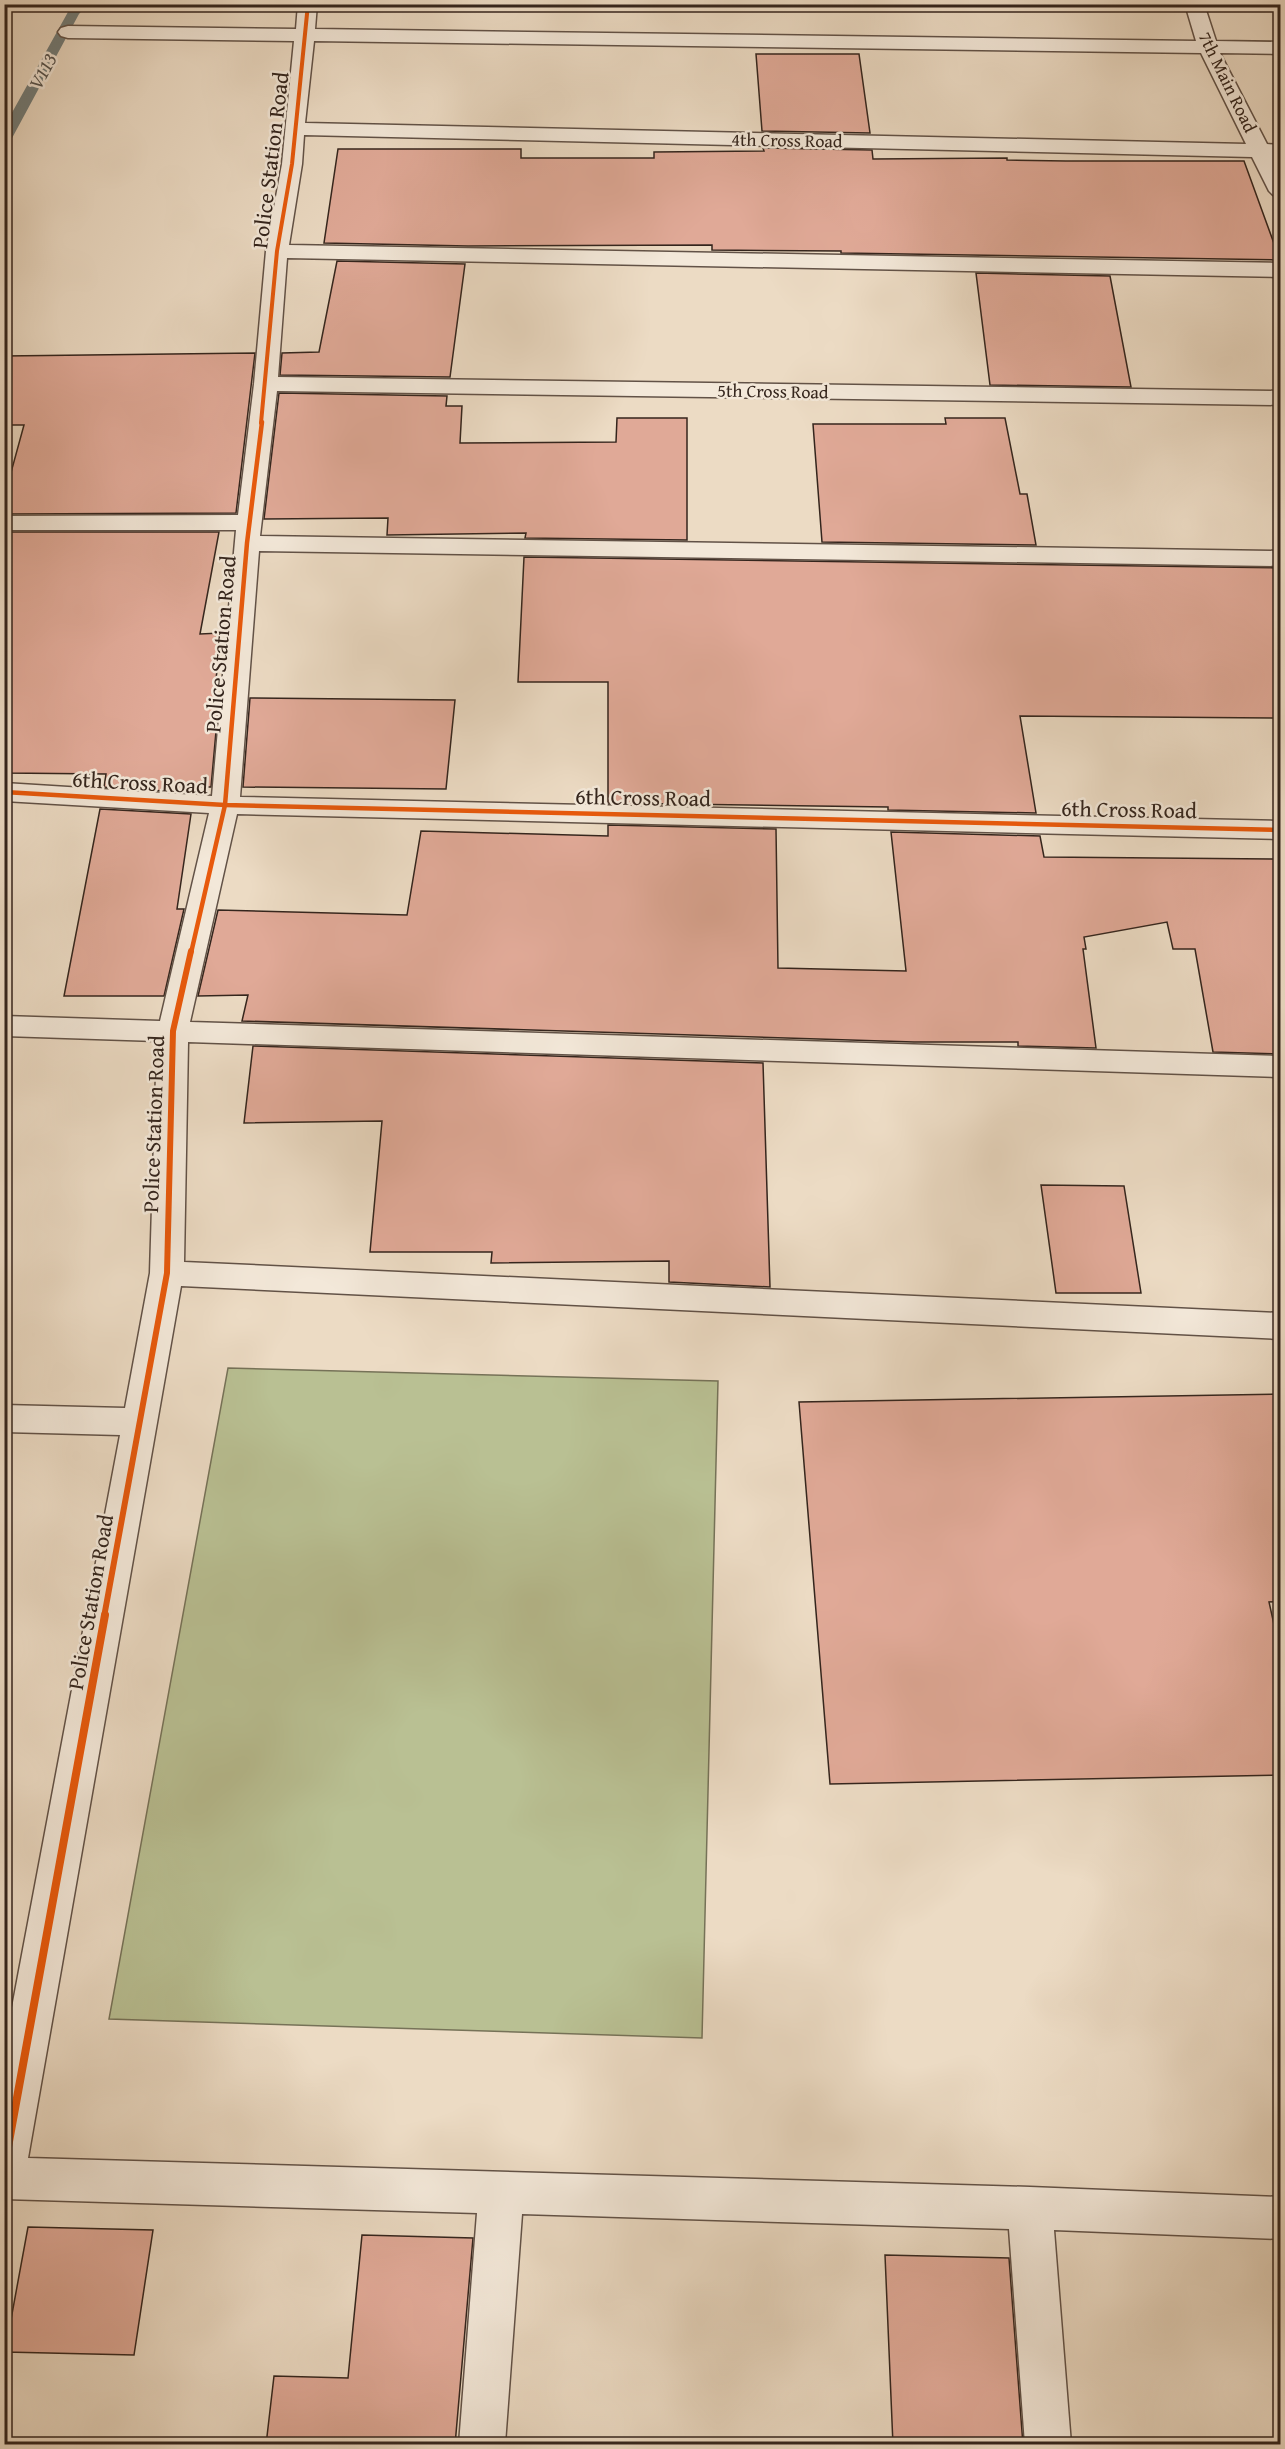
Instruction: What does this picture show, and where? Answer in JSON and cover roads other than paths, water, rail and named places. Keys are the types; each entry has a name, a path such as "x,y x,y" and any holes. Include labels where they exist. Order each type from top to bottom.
{"street":[{"name":"Police Station Road","path":"4,2169 167,1273 173,1031 225,805 248,532 266,384 277,251 292,164 308,4"},
{"name":"7th Main Road","path":"1194,4 1208,48 1271,151 1281,191"},
{"path":"68,32 1281,48"},
{"name":"4th Cross Road","path":"294,129 1271,151"},
{"path":"277,251 1281,270"},
{"name":"5th Cross Road","path":"266,384 1281,398"},
{"path":"4,523 248,532 1281,560"},
{"name":"6th Cross Road","path":"4,792 225,805 1281,830"},
{"path":"4,1026 1281,1067"},
{"path":"167,1273 1281,1326"},
{"path":"4,1418 141,1422"},
{"path":"4,2178 1030,2208 1281,2218"},
{"path":"482,2445 501,2193"},
{"path":"1030,2208 1048,2445"}],"waterway":[{"name":"V113","path":"4,140 74,12 82,4"}]}
